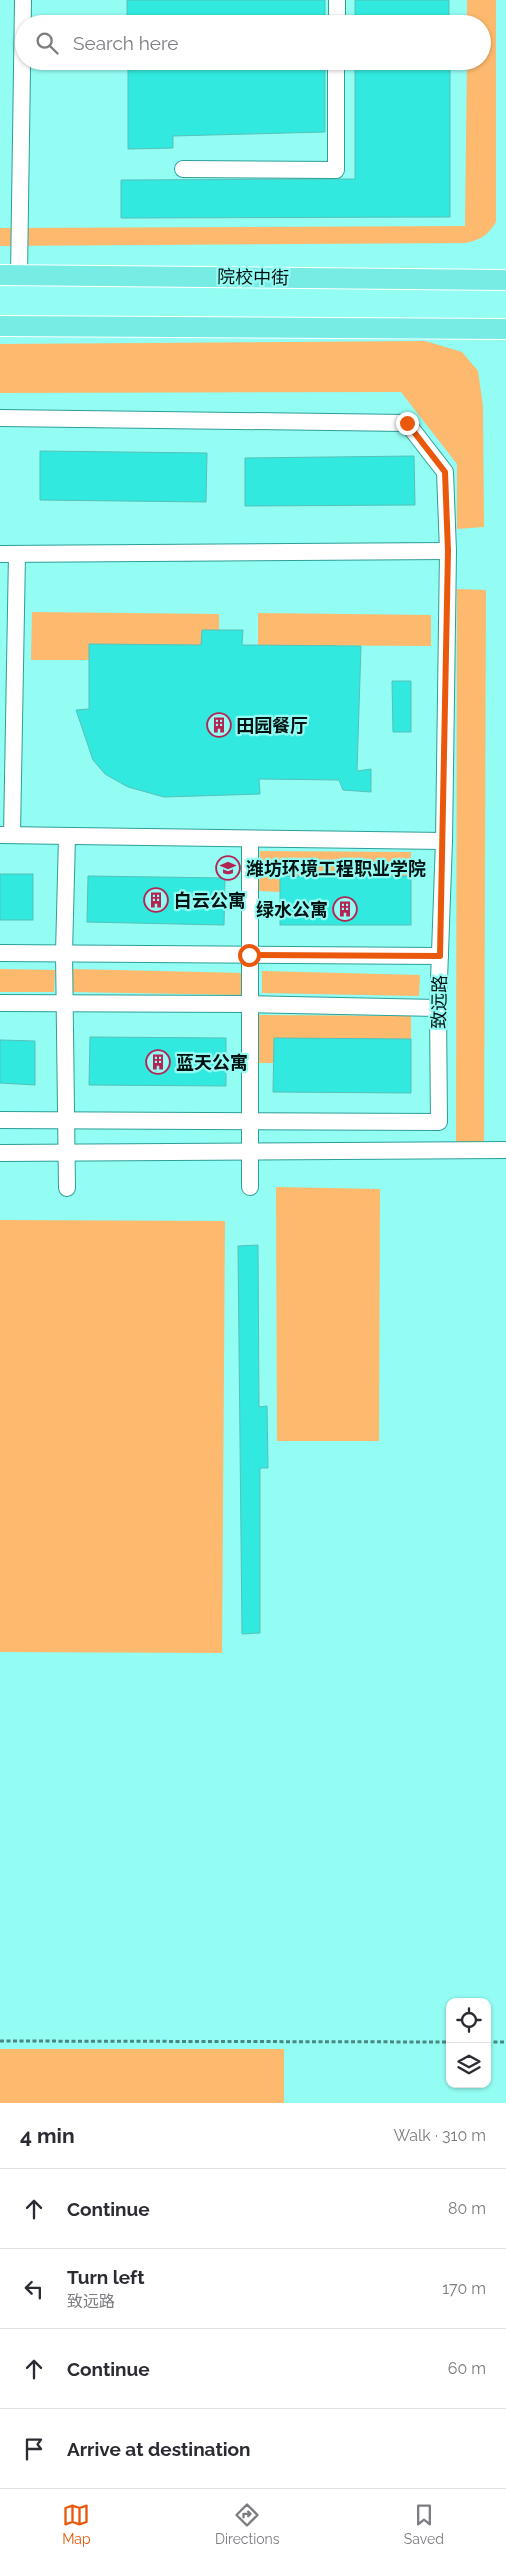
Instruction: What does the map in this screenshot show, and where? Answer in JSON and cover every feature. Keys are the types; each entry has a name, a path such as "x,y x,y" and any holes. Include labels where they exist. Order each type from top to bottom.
{"main road":[{"name":"院校中街","path":"10,275 506,280"},
{"path":"0,326 506,329"}],"lane":[{"path":"22,15 23,0"},
{"path":"337,0 337,15"},
{"path":"10,275 20,70"},
{"path":"183,169 336,170 336,70"},
{"name":"致远路","path":"0,418 407,423 445,472 448,551 444,841 438,1008 438,1122 249,1119"},
{"path":"0,554 448,551"},
{"path":"17,554 6,835 250,840 444,841"},
{"path":"67,837 64,952 67,1188"},
{"path":"250,840 248,1004 250,1187"},
{"path":"0,953 440,956"},
{"path":"0,1003 248,1004 438,1008"},
{"path":"0,1120 249,1119"},
{"path":"0,1153 506,1150"}],"path":[{"path":"0,2042 446,2042"},
{"path":"491,2042 506,2042"}],"shaded area":[{"path":"467,0 496,0 496,222 487,234 480,238 465,243 0,246 0,228 465,226 467,70 491,70 491,15 467,15"},
{"path":"425,341 462,352 478,371 483,406 484,527 457,529 457,464 401,392 0,393 0,344"},
{"path":"457,589 486,590 484,1145 456,1146"},
{"path":"32,612 219,614 219,630 202,630 201,645 89,644 89,660 31,660"},
{"path":"258,613 431,615 431,646 258,645"},
{"path":"260,851 411,852 411,876 280,877 280,892 259,891"},
{"path":"0,969 55,970 54,992 0,992"},
{"path":"72,969 243,973 243,995 71,992"},
{"path":"262,971 420,975 419,996 262,993"},
{"path":"257,1015 411,1016 411,1039 274,1038 274,1063 257,1063"},
{"path":"276,1187 380,1189 379,1441 277,1441"},
{"path":"0,1220 225,1221 222,1653 0,1652"},
{"path":"0,2049 284,2049 284,2103 0,2103"}],"building":[{"path":"127,0 325,0 325,15 127,15"},
{"path":"355,0 449,0 449,15 355,15"},
{"path":"128,70 325,70 325,132 173,136 173,148 128,149"},
{"path":"355,70 450,70 450,217 121,218 121,180 355,179"},
{"path":"40,451 207,453 206,502 40,500"},
{"path":"414,456 415,505 245,506 245,458"},
{"name":"田园餐厅","path":"202,630 243,630 242,645 361,646 357,771 371,769 371,792 343,790 339,780 259,779 260,794 164,797 128,787 105,774 93,760 76,710 89,709 89,644 201,645"},
{"path":"392,681 411,681 411,732 393,732"},
{"path":"0,874 33,874 33,920 0,920"},
{"name":"白云公寓","path":"88,876 225,878 224,925 87,922"},
{"name":"绿水公寓","path":"280,876 411,876 411,925 280,925"},
{"name":"蓝天公寓","path":"90,1037 226,1038 226,1086 89,1085"},
{"path":"274,1038 411,1039 411,1093 273,1092"},
{"path":"0,1040 35,1041 35,1085 0,1083"},
{"path":"258,1245 259,1407 267,1406 268,1468 260,1468 260,1633 242,1634 238,1246"}],"place":[{"name":"田园餐厅","path":"219,725"},
{"name":"潍坊环境工程职业学院","path":"228,868"},
{"name":"白云公寓","path":"156,900"},
{"name":"绿水公寓","path":"345,909"},
{"name":"蓝天公寓","path":"158,1062"}],"route":[{"path":"249,955 440,956 444,841 448,551 445,472 407,423"}]}
